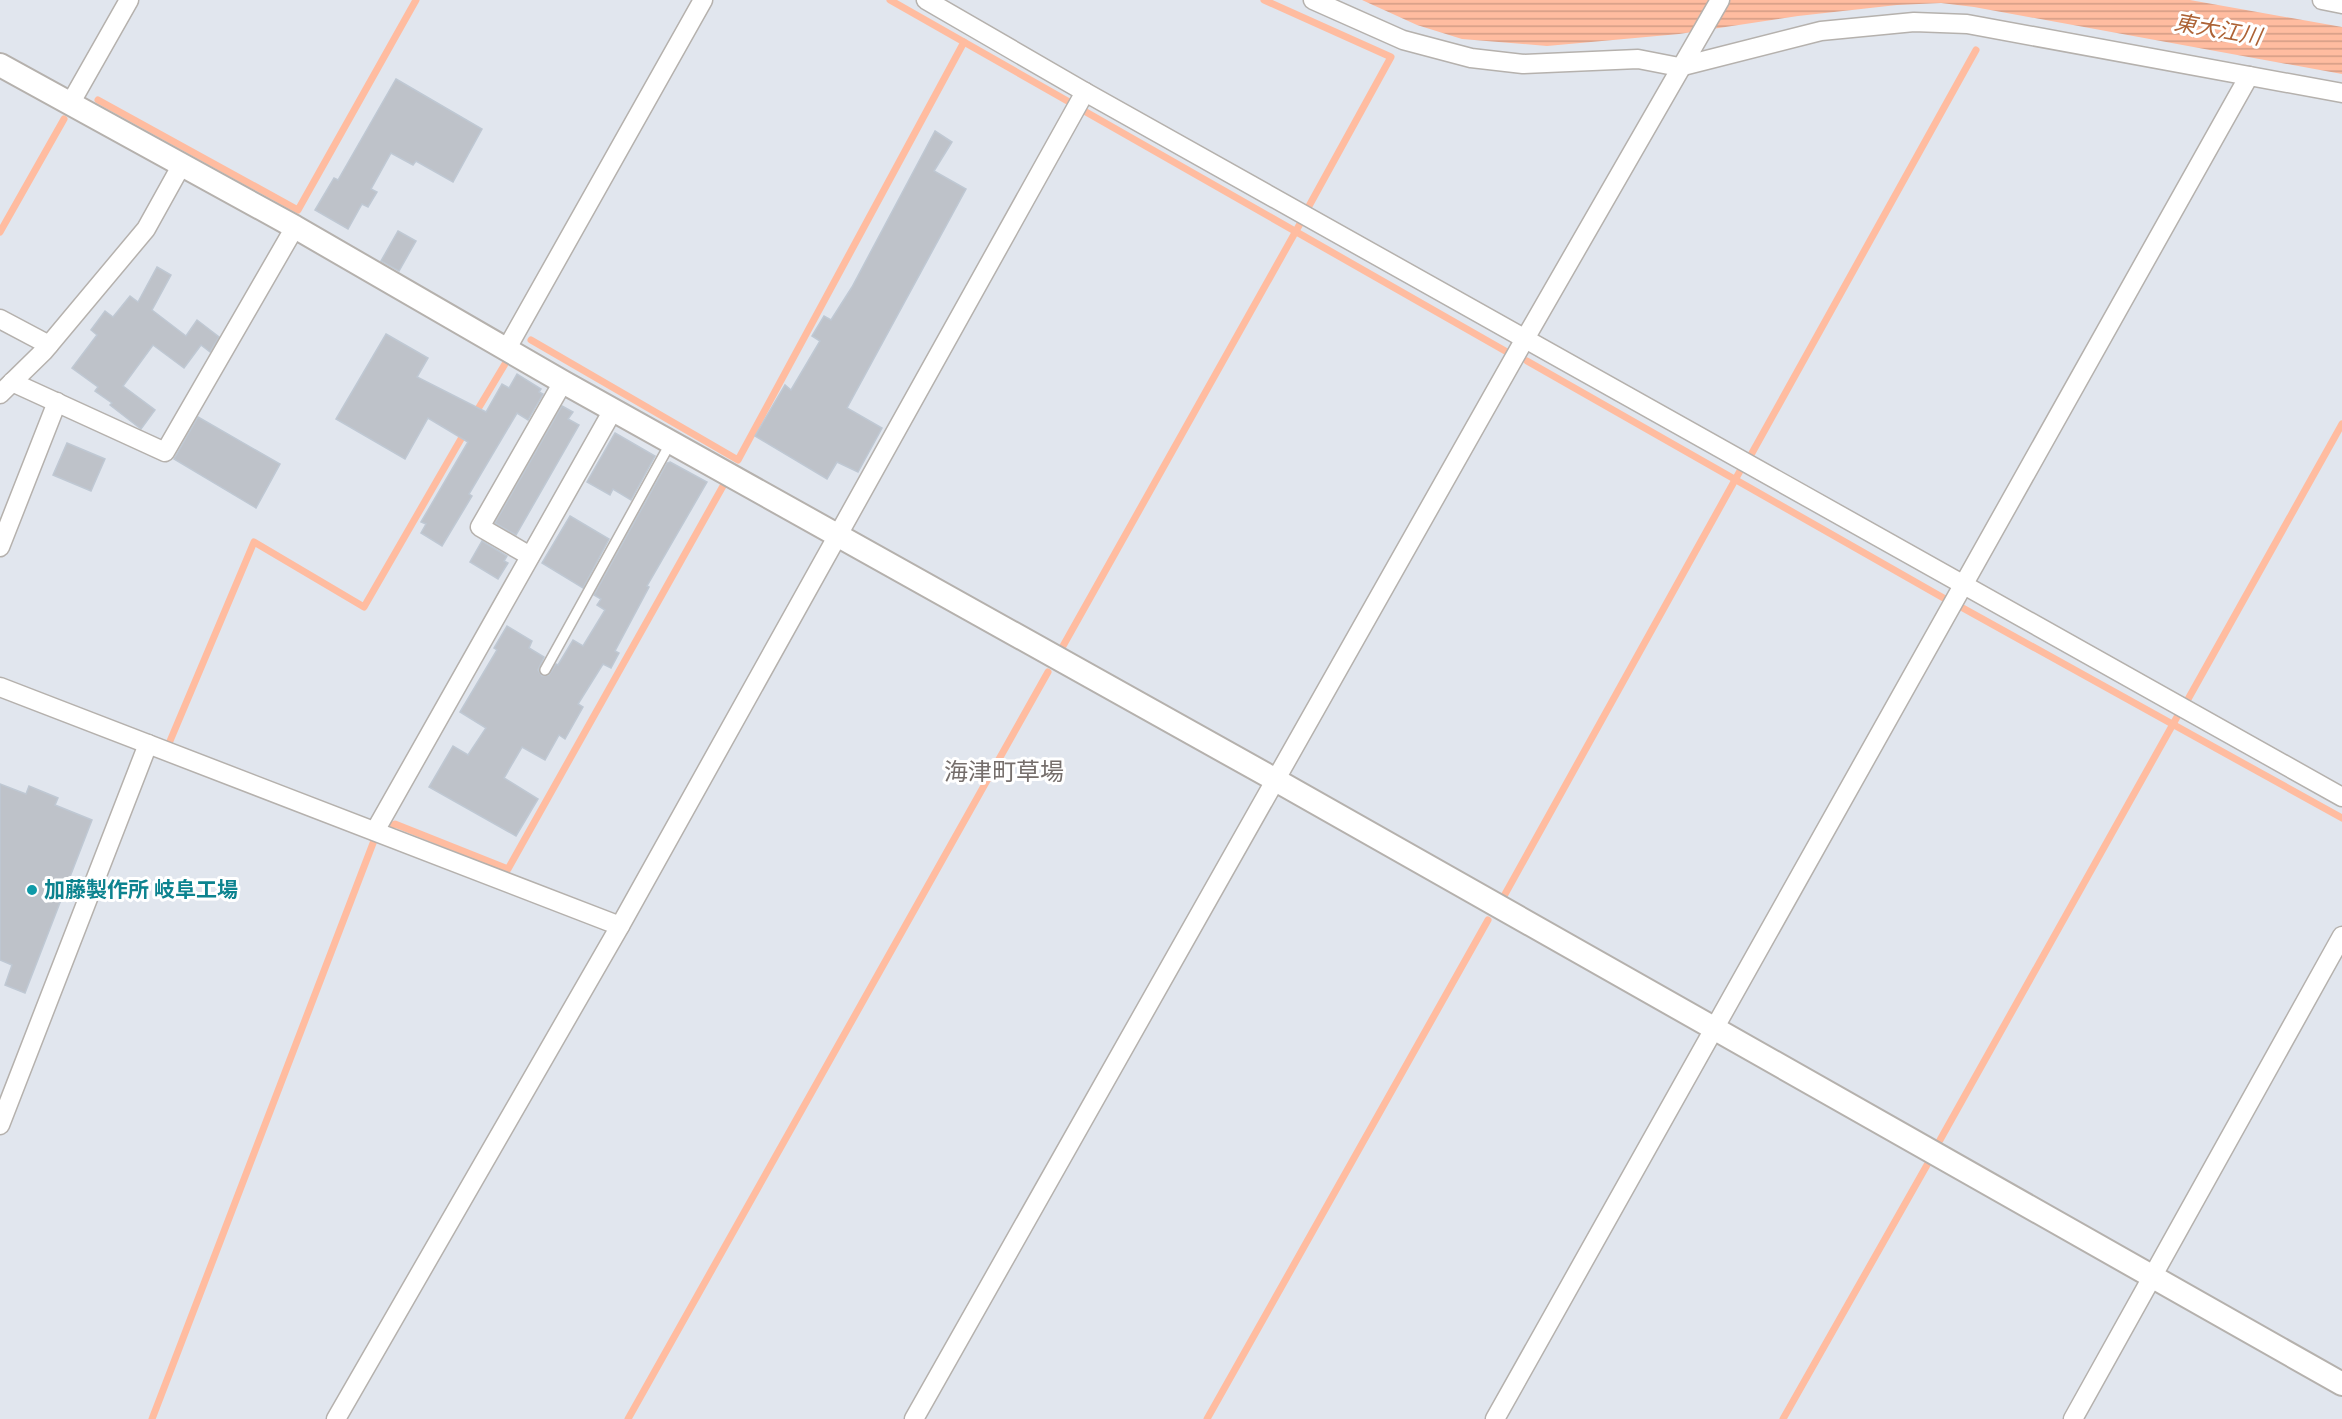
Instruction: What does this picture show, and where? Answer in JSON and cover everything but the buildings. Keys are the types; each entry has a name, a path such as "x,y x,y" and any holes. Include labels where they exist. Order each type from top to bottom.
{"street":[{"path":"70,104 129,0"},
{"path":"506,350 703,0"},
{"path":"926,0 1085,92 1526,337 2342,797"},
{"path":"1313,0 1403,40 1471,58 1523,63 1638,58 1679,67 1821,31 1914,22 1967,24 2342,93"},
{"path":"914,1419 1274,779 1679,67 1720,0"},
{"path":"2322,0 2342,4"},
{"path":"0,65 295,227 506,350 1274,779 2342,1384"},
{"path":"1495,1419 2248,76"},
{"path":"336,1419 620,926 1085,92"},
{"path":"181,166 146,229 49,345 6,388 57,402 165,452 295,227"},
{"path":"0,318 49,345"},
{"path":"530,556 480,527 563,382"},
{"path":"0,547 57,402"},
{"path":"375,831 613,410"},
{"path":"0,687 620,926"},
{"path":"0,1125 148,744"},
{"path":"2073,1419 2342,936"}],"lane":[{"path":"545,670 671,442"}],"water":[{"name":"東大江川","path":"1362,0 2190,0 2342,27 2342,74 1974,7 1941,3 1897,5 1798,16 1679,34 1547,46 1462,39 1417,25"}],"waterway":[{"path":"98,100 298,210 416,0"},
{"path":"890,0 1071,103"},
{"path":"1264,0 1391,57 1309,206"},
{"path":"531,340 738,460 964,42"},
{"path":"1752,453 1976,50"},
{"path":"1086,112 1507,352"},
{"path":"0,232 64,119"},
{"path":"1063,646 1301,222"},
{"path":"1527,361 1947,600"},
{"path":"475,414 505,364"},
{"path":"2187,701 2342,424"},
{"path":"170,741 254,542 364,607 465,432"},
{"path":"1504,896 1740,471"},
{"path":"389,828 395,824 508,869 723,486"},
{"path":"1961,607 2342,818"},
{"path":"628,1419 1048,672"},
{"path":"1940,1140 2177,717"},
{"path":"152,1419 375,838"},
{"path":"1207,1419 1488,920"},
{"path":"1783,1419 1927,1165"}],"place":[{"name":"加藤製作所 岐阜工場","path":"32,890"}],"district":[{"name":"海津町草場","path":"1004,772"}]}
